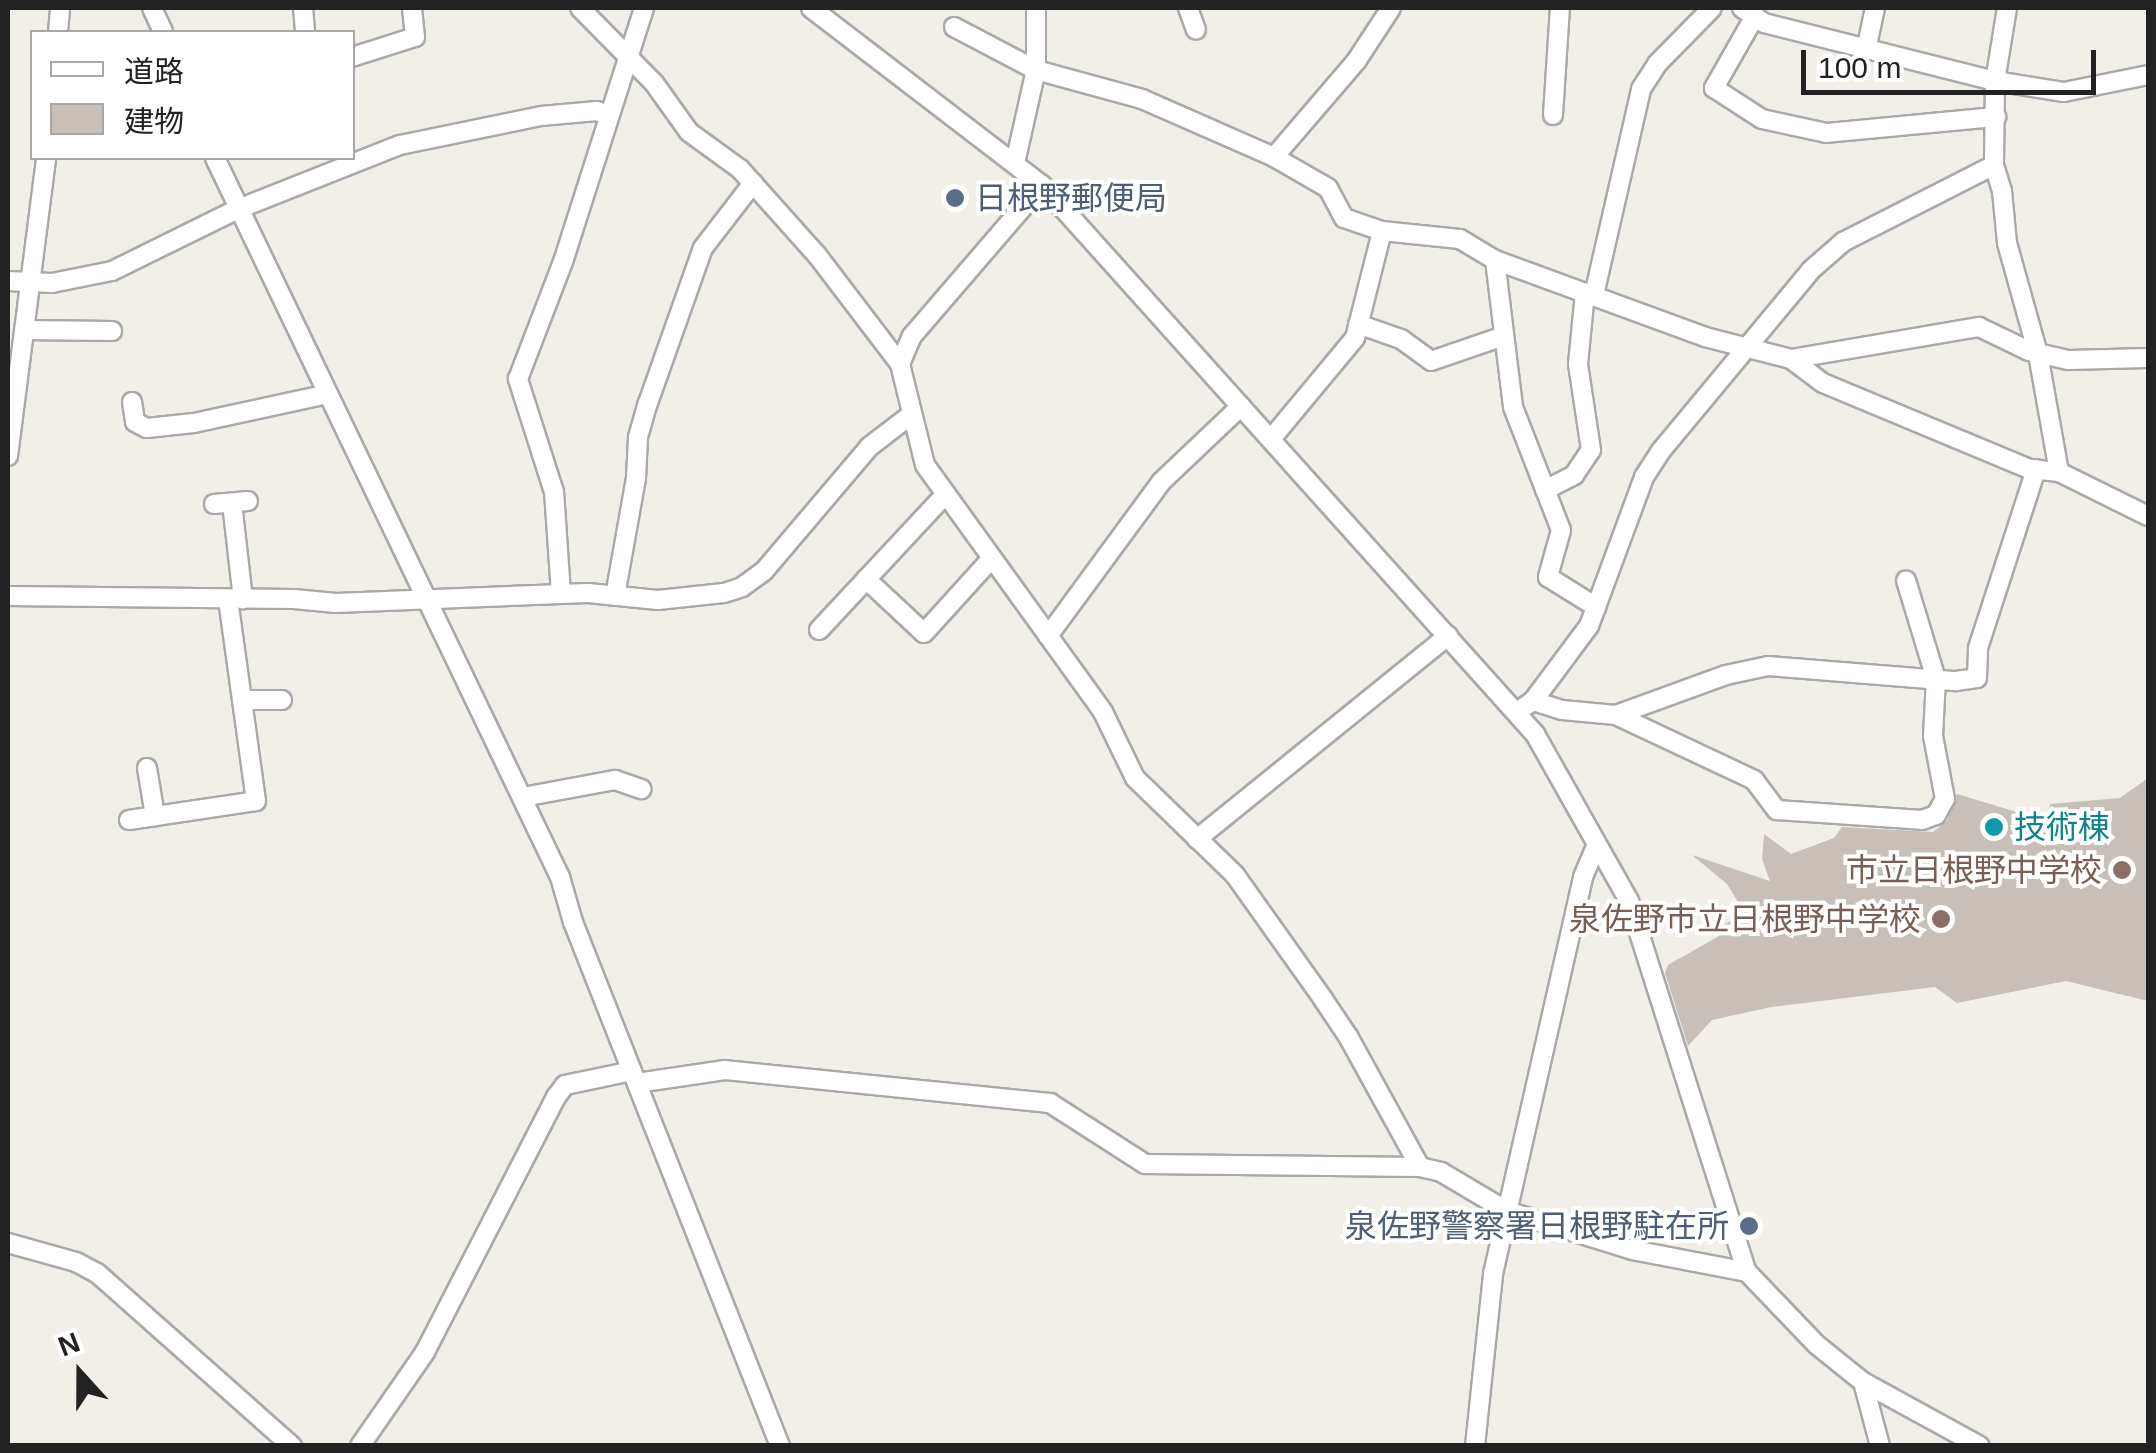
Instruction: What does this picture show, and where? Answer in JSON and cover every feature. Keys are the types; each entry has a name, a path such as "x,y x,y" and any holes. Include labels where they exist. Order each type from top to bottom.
{"street":[{"path":"355,56 415,36 412,8"},
{"path":"580,8 654,83 689,132 752,183 817,255 900,364 925,465 1102,712 1135,778 1235,875 1350,1038 1420,1167"},
{"path":"561,594 554,492 518,379 563,262 644,8"},
{"path":"811,8 1042,186 1516,712 1546,749 1629,901 1748,1272 1784,1313 1863,1382 1980,1446"},
{"path":"1015,163 1036,70 1036,8"},
{"path":"1188,8 1196,30"},
{"path":"1274,157 1357,60 1392,8"},
{"path":"1553,115 1560,8"},
{"path":"1545,490 1574,475 1591,450 1578,364 1589,294 1640,89 1657,64 1712,8"},
{"path":"1866,50 1874,8"},
{"path":"2007,8 1995,82 1994,166 2002,192 2007,243 2038,354 2059,472"},
{"path":"1996,118 1826,133 1762,120 1714,88 1749,12 1866,50 1995,82 2064,92 2148,74"},
{"path":"954,27 1036,70 1142,99 1274,157 1328,188 1344,218 1382,231 1460,240 1495,260 1704,336 1791,359 1823,383 2036,470 2059,472 2148,516"},
{"path":"8,280 30,283 112,270 238,209 400,145 541,116 597,111 608,115"},
{"path":"8,456 46,160"},
{"path":"217,160 560,877 573,922 780,1446"},
{"path":"1516,712 1533,701 1589,626 1644,477 1811,270 1843,242 1994,166"},
{"path":"615,596 636,478 638,437 648,403 703,248 752,183"},
{"path":"900,364 912,336 1042,186"},
{"path":"1271,439 1355,338 1382,231"},
{"path":"1495,260 1513,407 1561,530 1548,576 1596,608"},
{"path":"1358,324 1400,338 1431,361 1504,336"},
{"path":"1791,359 1979,327 2038,354 2068,360 2148,358"},
{"path":"24,330 112,331"},
{"path":"132,402 135,422 147,428 194,423 328,394"},
{"path":"1048,636 1161,482 1241,406"},
{"path":"8,596 428,600 561,594 686,599 742,587 764,571 869,448 912,414"},
{"path":"1616,715 1726,675 1768,666 1936,679 1977,678 1978,648 2036,470"},
{"path":"819,630 946,494"},
{"path":"129,820 256,802 243,700 231,502"},
{"path":"866,579 924,633 992,558"},
{"path":"1533,701 1562,710 1616,715 1754,780 1777,810 1922,820 1936,815 1945,799 1933,736 1936,679 1906,580"},
{"path":"1197,839 1448,636"},
{"path":"243,700 282,700"},
{"path":"147,768 155,816"},
{"path":"523,797 615,780 641,789"},
{"path":"1474,1446 1493,1274 1583,876 1596,846"},
{"path":"360,1446 425,1352 565,1085 724,1070 1010,1096 1050,1103 1146,1164 1420,1167 1441,1172 1508,1210 1633,1250 1748,1272"},
{"path":"8,1243 76,1262 97,1273 292,1446"},
{"path":"1863,1382 1880,1446"}],"building":[{"name":"泉佐野市立日根野中学校","path":"2148,778 2148,1001 2066,981 1957,1003 1935,987 1771,1007 1712,1020 1688,1046 1665,973 1668,965 1726,932 1724,925 1744,912 1727,884 1692,855 1770,881 1762,859 1764,834 1791,854 1834,838 1842,827 1933,832 1947,821 1957,794 2046,821 2050,804 2120,798"}],"place":[{"name":"日根野郵便局","path":"955,198"},
{"name":"技術棟","path":"1994,827"},
{"name":"市立日根野中学校","path":"2122,870"},
{"name":"泉佐野市立日根野中学校","path":"1941,919"},
{"name":"泉佐野警察署日根野駐在所","path":"1749,1226"}]}
